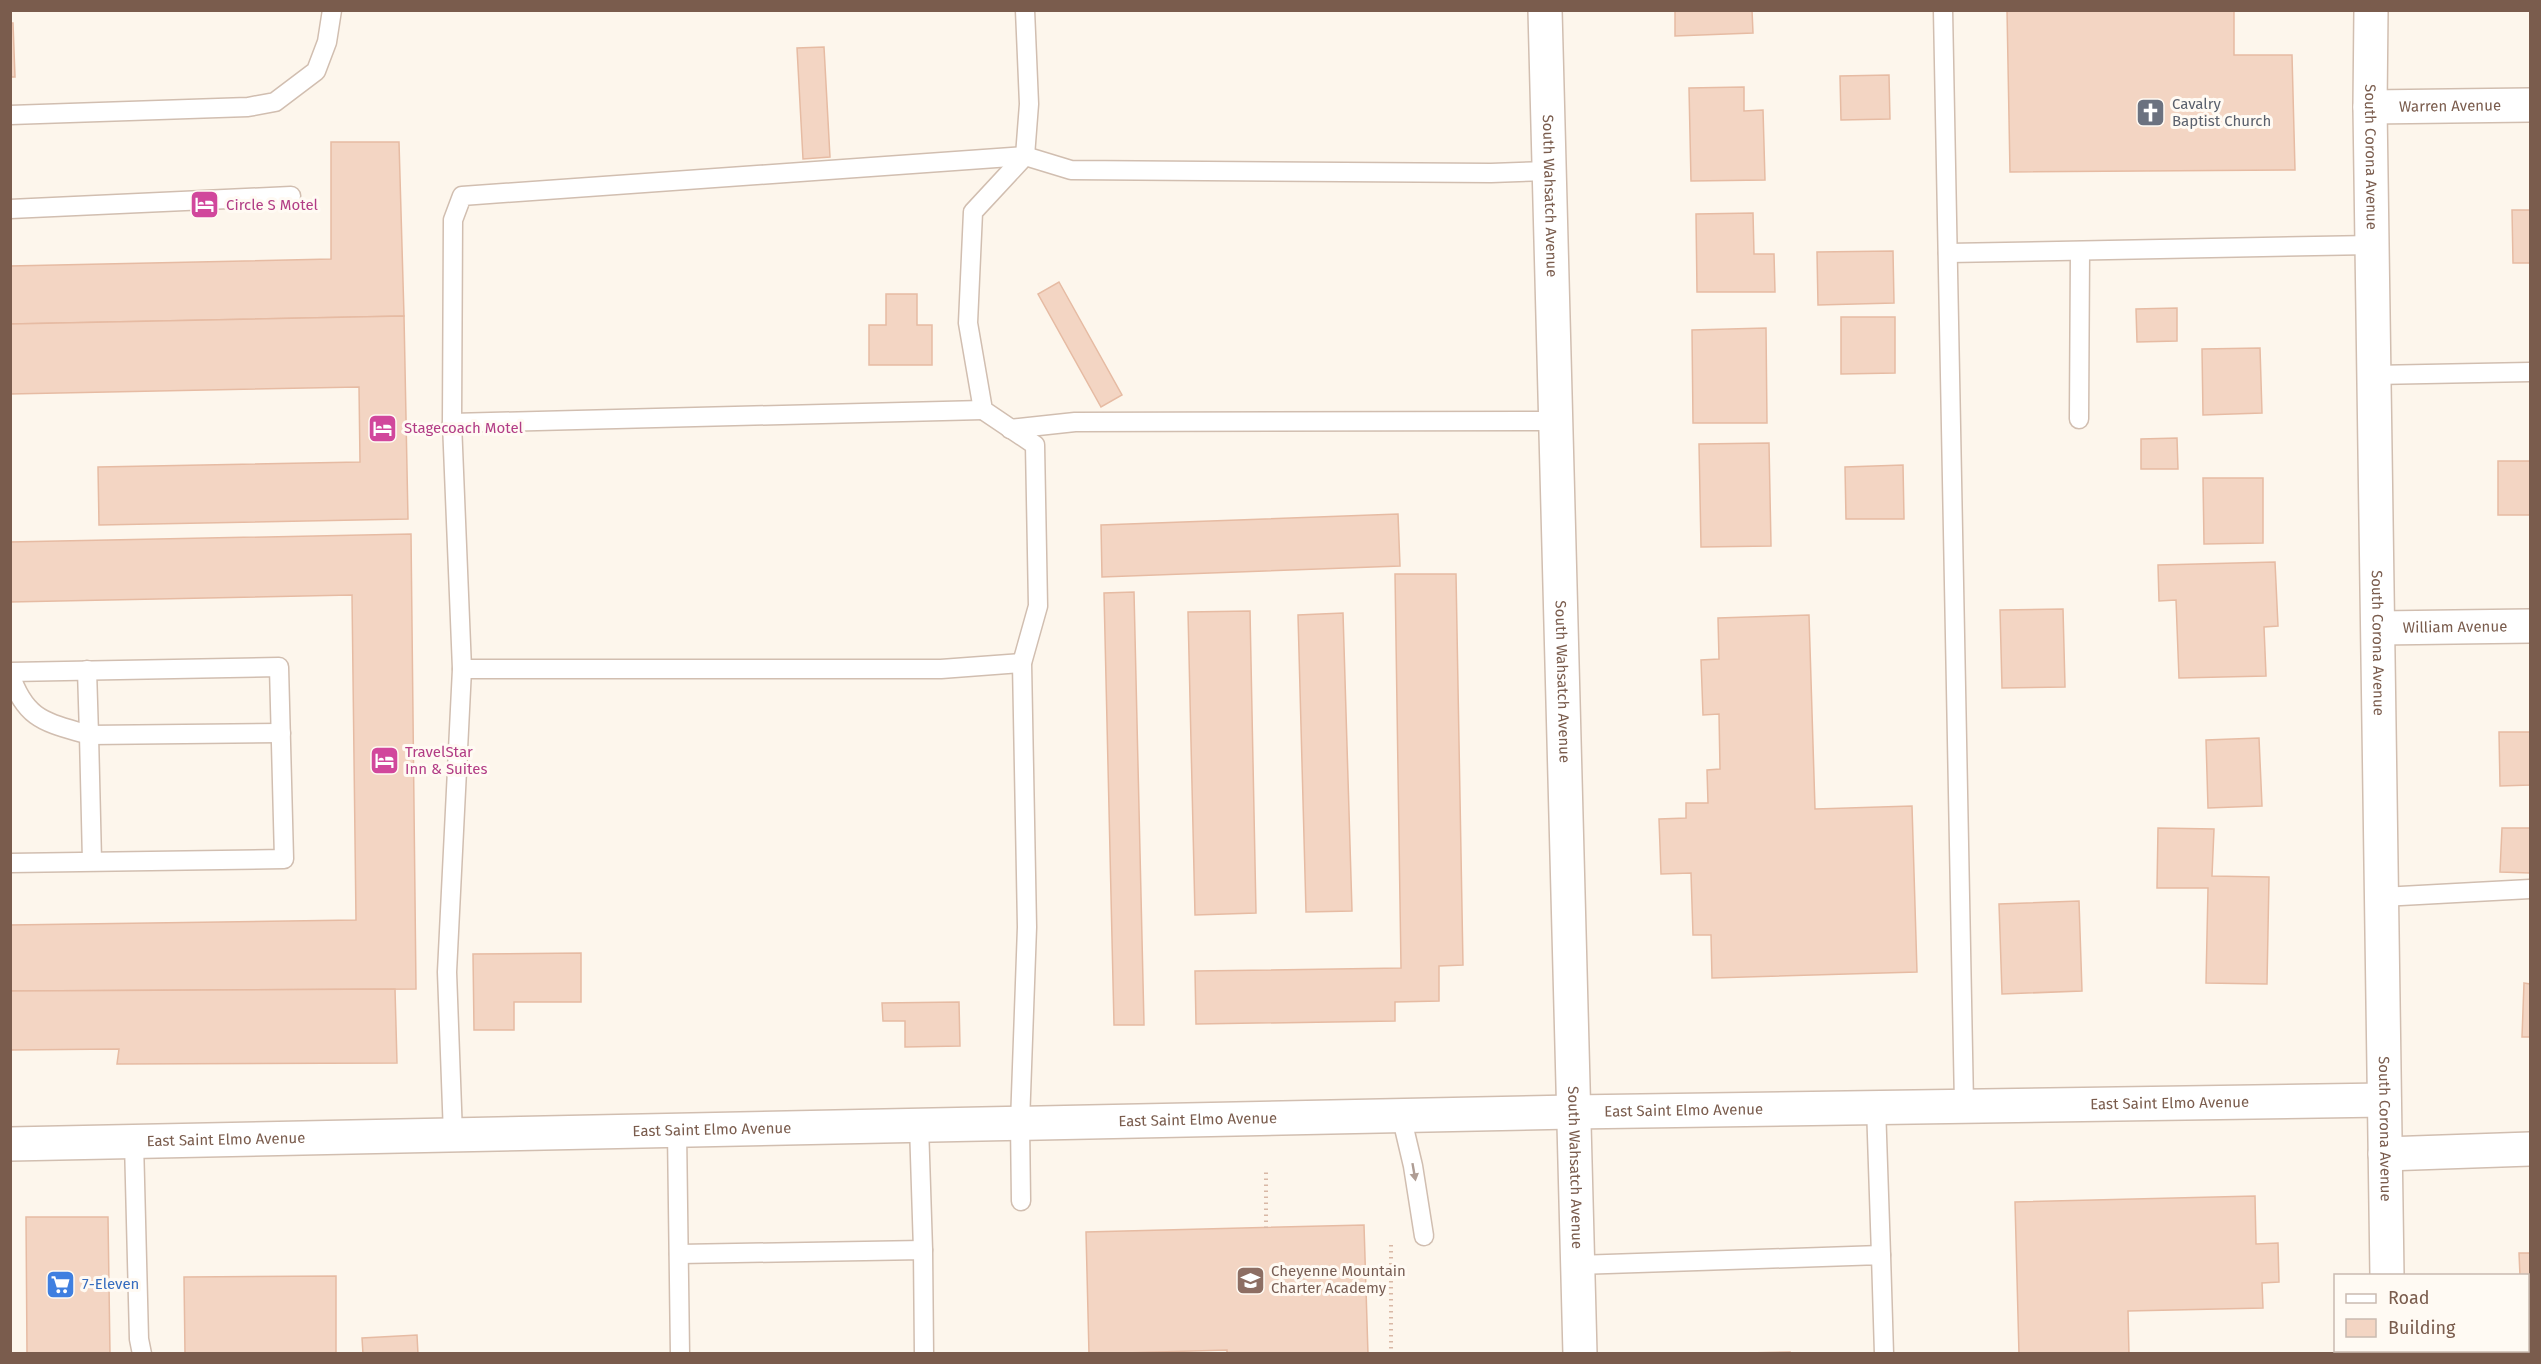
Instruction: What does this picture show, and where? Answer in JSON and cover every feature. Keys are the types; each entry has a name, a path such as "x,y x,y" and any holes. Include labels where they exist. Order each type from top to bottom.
{"street":[{"name":"South Wahsatch Avenue","path":"1545,10 1580,1353"},
{"name":"South Corona Avenue","path":"2371,10 2370,107 2387,1274"},
{"name":"Warren Avenue","path":"2370,107 2530,105"},
{"name":"William Avenue","path":"2379,628 2530,626"},
{"name":"East Saint Elmo Avenue","path":"10,1144 1876,1106 2384,1100"},
{"path":"2385,1154 2530,1149"}],"lane":[{"path":"10,115 248,107 275,102 316,71 327,42 332,10"},
{"path":"983,410 968,323 973,212 1025,156 1029,104 1025,10"},
{"path":"1943,10 1964,1105"},
{"path":"453,1135 447,972 462,669 452,423 453,220 462,196 1025,156 1071,170 1479,173 1549,171"},
{"path":"10,210 291,196"},
{"path":"1948,253 2372,245"},
{"path":"2079,419 2080,251"},
{"path":"2374,375 2530,372"},
{"path":"452,423 983,410 1035,446 1038,606 1022,663 1027,927 1020,1123 1021,1201"},
{"path":"1010,429 1076,422 1556,421"},
{"path":"462,669 941,669 1022,663"},
{"path":"10,863 284,859 281,733 279,667 10,673 25,705 41,721 89,735 281,733"},
{"path":"87,670 92,861"},
{"path":"2382,897 2530,889"},
{"path":"1876,1106 1884,1353"},
{"path":"1401,1115 1413,1166 1424,1236"},
{"path":"919,1125 924,1353"},
{"path":"677,1131 680,1353"},
{"path":"134,1142 139,1339 142,1353"},
{"path":"679,1254 922,1250"},
{"path":"1577,1264 1881,1255"}],"path":[{"path":"1266,1169 1266,1228"},
{"path":"1391,1243 1391,1353"}],"building":[{"path":"1675,10 1752,10 1753,33 1675,36"},
{"name":"Cavalry Baptist Church","path":"2007,10 2234,10 2234,55 2292,55 2295,170 2010,172"},
{"path":"10,23 13,23 15,77 10,77"},
{"path":"824,47 830,157 803,159 797,48"},
{"path":"1889,75 1890,119 1841,120 1840,76"},
{"path":"1744,87 1744,111 1763,110 1765,180 1691,181 1689,88"},
{"path":"331,142 399,142 404,316 10,324 10,266 331,259"},
{"path":"2512,210 2530,210 2530,263 2513,263"},
{"path":"1753,213 1754,254 1774,254 1775,292 1697,292 1696,214"},
{"path":"1893,251 1894,303 1818,305 1817,252"},
{"path":"1059,282 1122,395 1101,407 1038,294"},
{"path":"886,294 917,294 917,325 932,325 932,365 869,365 869,325 886,325"},
{"path":"2177,308 2177,341 2137,342 2136,309"},
{"name":"Stagecoach Motel","path":"404,316 408,519 99,525 98,467 360,462 359,387 10,394 10,324"},
{"path":"1841,317 1895,317 1895,373 1841,374"},
{"path":"1766,328 1767,423 1693,423 1692,330"},
{"path":"2260,348 2262,413 2203,415 2202,349"},
{"path":"2177,438 2178,469 2141,469 2141,439"},
{"path":"1769,443 1771,546 1701,547 1699,444"},
{"path":"2498,461 2530,461 2530,515 2498,515"},
{"path":"1903,465 1904,519 1846,519 1845,467"},
{"path":"2203,478 2263,478 2263,543 2204,544"},
{"path":"1398,514 1400,566 1102,577 1101,525"},
{"name":"TravelStar Inn & Suites","path":"411,534 416,989 10,991 10,925 356,920 352,595 10,602 10,542"},
{"path":"2275,562 2278,626 2264,627 2266,676 2179,678 2176,600 2159,601 2158,565"},
{"path":"1395,574 1456,574 1463,965 1439,966 1439,1001 1395,1002 1395,1021 1196,1024 1195,971 1401,968"},
{"path":"1134,592 1144,1025 1114,1025 1104,593"},
{"path":"2063,609 2065,687 2002,688 2000,610"},
{"path":"1250,611 1256,913 1195,915 1188,612"},
{"path":"1343,613 1352,911 1306,912 1298,615"},
{"path":"1809,615 1815,809 1912,806 1917,972 1712,978 1711,935 1693,935 1691,873 1661,874 1659,819 1686,818 1686,803 1708,803 1707,770 1720,769 1719,714 1703,715 1701,660 1719,659 1718,618"},
{"path":"2499,732 2530,732 2530,785 2500,786"},
{"path":"2259,738 2262,806 2208,808 2206,740"},
{"path":"2158,828 2214,829 2212,876 2269,877 2267,984 2206,983 2208,888 2157,888"},
{"path":"2502,828 2530,828 2530,873 2500,872"},
{"path":"2079,901 2082,991 2002,994 1999,904"},
{"path":"581,953 581,1002 514,1002 514,1030 474,1030 473,954"},
{"path":"2524,983 2530,984 2530,1037 2522,1037"},
{"path":"395,989 397,1063 117,1064 119,1049 10,1050 10,991"},
{"path":"959,1002 960,1046 905,1047 905,1021 883,1021 882,1003"},
{"path":"2255,1196 2256,1244 2278,1243 2279,1282 2262,1283 2263,1308 2128,1311 2129,1354 2019,1354 2015,1202"},
{"path":"26,1217 108,1217 110,1354 27,1354"},
{"path":"1364,1225 1368,1354 1227,1354 1227,1350 1089,1354 1086,1232"},
{"path":"2519,1253 2530,1253 2530,1307 2529,1274 2520,1274"},
{"path":"336,1276 336,1354 185,1354 184,1277"},
{"path":"417,1335 418,1354 363,1354 362,1338"},
{"path":"1790,1352 1790,1354 1697,1354"}],"place":[{"name":"Cavalry Baptist Church","path":"2151,113"},
{"name":"Circle S Motel","path":"205,205"},
{"name":"Stagecoach Motel","path":"383,428"},
{"name":"TravelStar Inn & Suites","path":"384,761"},
{"name":"Cheyenne Mountain Charter Academy","path":"1250,1280"},
{"name":"7-Eleven","path":"61,1284"}]}
